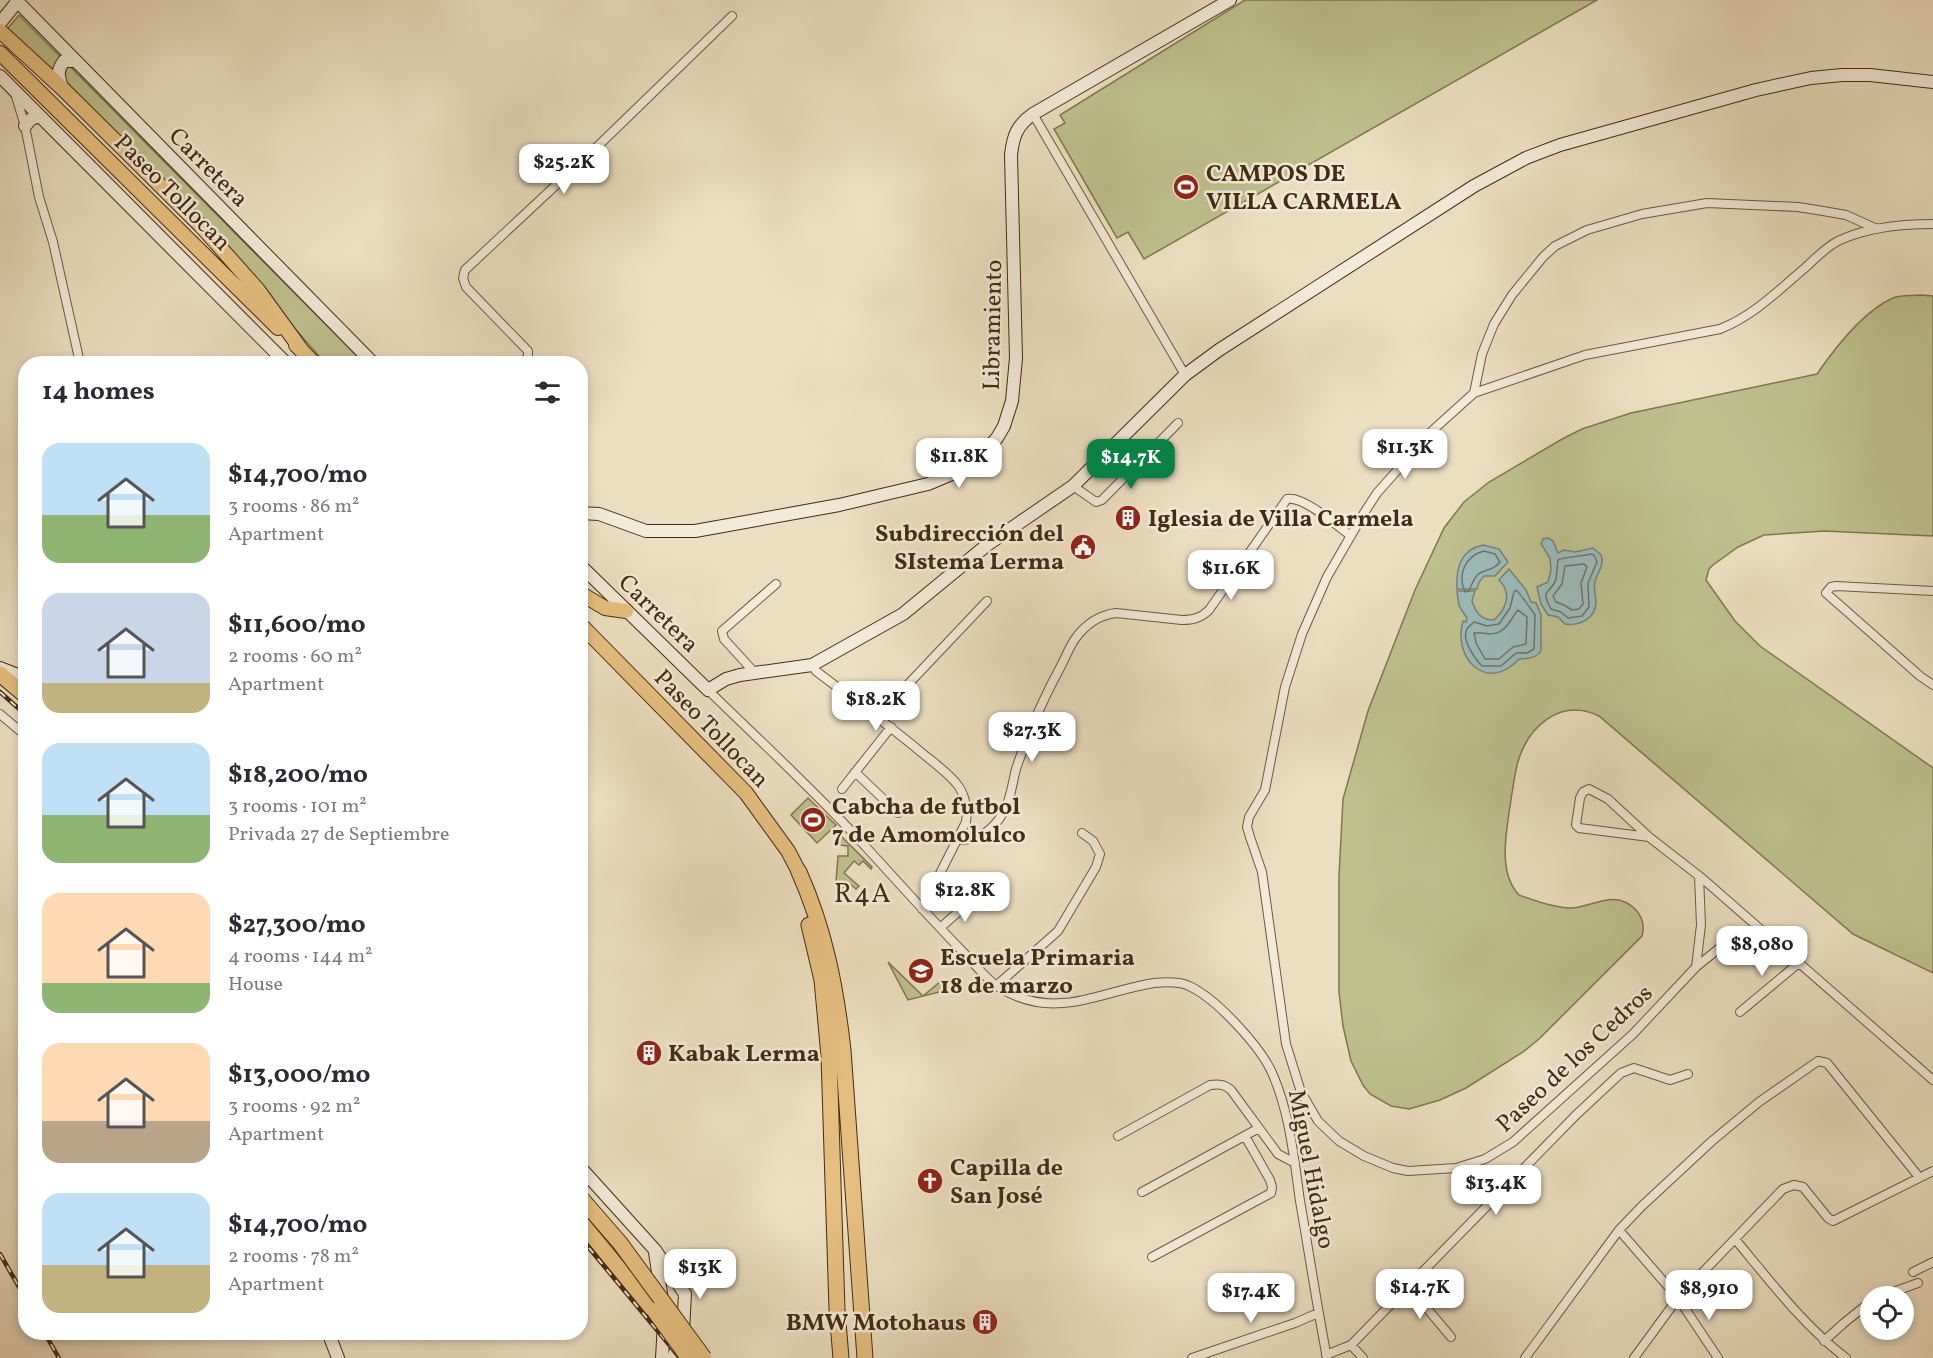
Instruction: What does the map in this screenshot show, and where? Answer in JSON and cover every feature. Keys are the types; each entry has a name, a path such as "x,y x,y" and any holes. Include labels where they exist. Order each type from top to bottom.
{"highway":[{"path":"0,674 18,689"},
{"path":"799,872 803,905 822,980 826,1024 833,1134 837,1310 841,1358"},
{"path":"799,872 822,933 838,1002 865,1358"},
{"path":"588,1206 620,1243 704,1358"},
{"path":"588,1231 653,1310"}],"main road":[{"name":"Libramiento","path":"588,513 599,514 646,531 695,531 839,505 928,484 962,472 979,459 1004,426 1012,401 1016,358 1011,155 1012,140 1018,127 1033,114 1230,0"},
{"path":"0,23 16,1"},
{"name":"Carretera","path":"16,1 366,356"},
{"path":"0,31 62,88 202,227 258,290 303,352"},
{"name":"Paseo Tollocan","path":"0,53 307,356"},
{"path":"62,88 58,74 59,67 64,61 75,61"},
{"path":"708,690 726,679 754,672 812,665 903,614 987,545 1073,486 1185,375 1219,350 1506,167 1541,151 1756,90 1811,78 1857,75 1933,82"},
{"path":"0,76 279,356"},
{"path":"25,126 31,119 40,116"},
{"name":"Carretera","path":"588,573 708,690"},
{"path":"588,598 605,608 626,611"},
{"name":"Paseo Tollocan","path":"588,632 746,793 788,851 799,872"},
{"path":"0,668 18,675"},
{"path":"588,1176 655,1250 685,1294 683,1331 673,1358"},
{"path":"655,1250 665,1333 662,1358"},
{"path":"653,1310 688,1358"},
{"path":"331,1340 338,1358"}],"street":[{"path":"528,356 528,351 466,287 463,278 465,270 732,16"},
{"path":"14,90 25,126 39,197 53,242 78,356"},
{"path":"1033,114 1185,375"},
{"path":"1474,393 1482,354 1494,324 1512,295 1555,246 1587,230 1642,214 1707,203 1798,207 1846,215 1877,229"},
{"path":"1474,393 1585,356 1727,327 1757,308 1831,246 1847,238 1877,229 1933,224"},
{"name":"Paseo de los Cedros","path":"1474,393 1433,430 1394,473 1364,513 1327,577 1302,634 1285,687 1265,790 1248,822 1250,837 1262,872 1286,1044 1301,1092 1318,1121 1340,1141 1364,1156 1393,1168 1427,1171 1456,1168 1485,1160 1513,1142 1634,1034 1696,967 1722,946 1735,940 1749,938 1775,941"},
{"path":"1073,486 1095,502 1102,500 1178,423"},
{"path":"958,840 981,836 1003,813 1009,801 1021,755 1054,679 1074,640 1092,622 1106,614 1116,613 1182,620 1200,616 1209,610 1287,499 1294,498 1309,506 1351,536"},
{"path":"754,672 724,639 722,631 776,584"},
{"path":"1933,591 1836,586 1828,590 1826,595 1933,685"},
{"path":"878,717 987,601"},
{"path":"812,665 816,671 891,727 957,784 968,813 966,822 922,909"},
{"name":"Miguel Hidalgo","path":"708,690 863,844 996,986 1018,998 1046,1004 1071,1004 1153,984 1171,982 1190,986 1224,1012 1265,1060 1273,1074 1281,1098 1326,1356"},
{"path":"0,714 18,729"},
{"path":"842,789 891,727"},
{"path":"855,772 898,813"},
{"path":"1649,837 1579,828 1576,825 1576,815 1583,792 1589,789 1608,799 1649,837 1699,876 1800,962 1933,1080"},
{"path":"996,986 1058,931 1096,867 1100,854 1093,841 1082,833"},
{"path":"1696,967 1701,925 1699,876"},
{"path":"940,928 973,899"},
{"path":"1740,1012 1800,962"},
{"path":"1525,1358 1619,1230 1673,1176 1759,1102 1818,1061 1827,1063 1919,1176"},
{"path":"1326,1356 1352,1345 1576,1115 1621,1073 1634,1068 1670,1080 1688,1074"},
{"path":"1118,1136 1210,1085 1226,1085 1278,1155 1294,1163"},
{"path":"1142,1192 1259,1128"},
{"path":"1152,1257 1271,1193 1270,1180 1245,1136"},
{"path":"1634,1358 1678,1299 1789,1186 1803,1186 1828,1218 1833,1221 1933,1171"},
{"path":"1619,1230 1678,1299 1718,1358"},
{"path":"1735,1239 1796,1313 1824,1341 1846,1358"},
{"path":"1913,1272 1933,1263"},
{"path":"1910,1286 1918,1283"},
{"path":"1409,1287 1451,1337"},
{"path":"1824,1341 1860,1310"},
{"path":"1192,1358 1318,1313"},
{"path":"1352,1345 1363,1358"}],"green space":[{"name":"CAMPOS DE VILLA CARMELA","path":"1245,0 1597,0 1144,259 1128,232 1117,238 1054,129 1065,123 1060,115"},
{"path":"19,15 357,356 319,356 283,315 8,33 8,28"},
{"path":"1933,296 1933,536 1824,531 1764,535 1738,547 1713,565 1709,569 1706,580 1735,621 1760,646 1933,768 1933,973 1853,934 1599,716 1585,711 1571,710 1547,719 1537,728 1522,751 1516,770 1507,829 1505,853 1508,876 1519,895 1550,905 1569,908 1611,900 1628,903 1641,919 1642,936 1539,1039 1523,1052 1466,1088 1440,1100 1409,1109 1391,1106 1370,1094 1351,1061 1343,1026 1339,992 1339,876 1343,799 1368,711 1415,590 1444,528 1464,502 1489,482 1582,429 1631,413 1817,374 1841,342 1871,312 1893,298"},
{"name":"Cabcha de futbol 7 de Amomolulco","path":"808,798 836,825 817,843 791,815"},
{"path":"839,834 872,867 871,869 863,861 859,865 854,861 844,873 859,886 856,889 850,884 846,889 836,882 838,856 848,856 848,846 840,845"},
{"path":"888,962 923,996 941,981 951,989 908,1000"}],"water":[{"path":"1548,538 1553,541 1558,553 1564,550 1575,552 1593,548 1601,555 1601,566 1594,585 1595,608 1590,617 1576,624 1565,624 1558,617 1548,615 1541,604 1537,587 1548,582 1551,570 1550,558 1541,544 1543,539"},
{"path":"1483,545 1499,549 1508,562 1495,576 1484,576 1477,589 1457,589 1457,574 1461,561 1469,551"},
{"path":"1509,569 1526,590 1531,602 1536,603 1541,615 1541,651 1534,657 1519,659 1507,669 1495,673 1484,672 1467,659 1463,647 1461,635 1463,621 1466,622 1467,618 1459,606 1457,591 1475,591 1472,601 1477,612 1486,619 1494,620 1502,611 1507,595 1499,580"}],"railway":[{"path":"0,692 18,708"},
{"path":"588,1247 680,1358"},
{"path":"0,1254 18,1285"},
{"path":"49,1340 59,1358"}],"place":[{"name":"CAMPOS DE VILLA CARMELA","path":"1186,187"},
{"name":"Iglesia de Villa Carmela","path":"1128,518"},
{"name":"Subdirección del SIstema Lerma","path":"1083,547"},
{"name":"Cabcha de futbol 7 de Amomolulco","path":"813,820"},
{"name":"Escuela Primaria 18 de marzo","path":"921,971"},
{"name":"Kabak Lerma","path":"649,1053"},
{"name":"Capilla de San José","path":"930,1181"},
{"name":"BMW Motohaus","path":"985,1322"}],"district":[{"name":"R4A","path":"863,893"}]}
